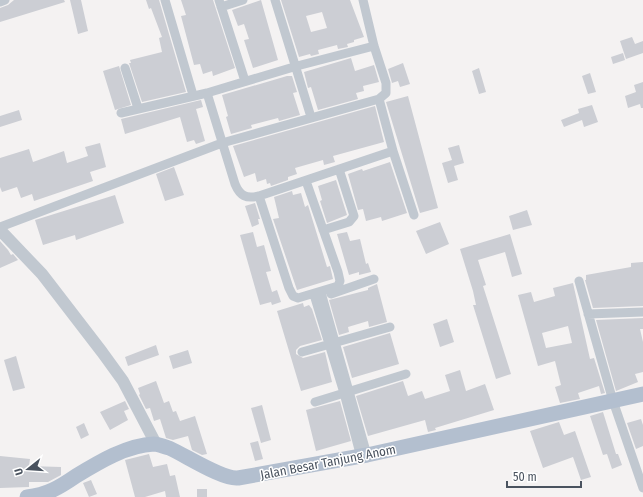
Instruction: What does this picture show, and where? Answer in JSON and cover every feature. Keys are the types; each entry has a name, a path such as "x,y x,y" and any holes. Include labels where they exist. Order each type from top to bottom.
{"main road":[{"name":"Jalan Besar Tanjung Anom","path":"37,497 55,490 117,453 139,446 156,444 187,456 232,479 364,456 643,394"}],"street":[{"path":"0,2 5,0"},
{"path":"165,0 193,95"},
{"path":"243,0 220,4 245,81"},
{"path":"275,0 297,66 311,117"},
{"path":"0,227 222,143 379,99 386,93 386,83 374,46 363,0"},
{"path":"121,113 193,95 207,93 297,66 374,46"},
{"path":"125,68 138,108"},
{"path":"207,93 238,192 246,198 259,196 393,151"},
{"path":"379,99 393,151 414,216"},
{"path":"323,230 349,222 354,216 339,169"},
{"path":"259,196 289,288 293,296 298,298 338,286 340,281 306,180"},
{"path":"0,230 46,280 102,352 123,381 144,418 156,444"},
{"path":"299,304 374,279"},
{"path":"579,281 613,401 643,488"},
{"path":"319,297 364,456"},
{"path":"588,314 643,312"},
{"path":"302,352 390,327"},
{"path":"315,402 406,374"}],"building":[{"path":"14,0 64,0 65,2 0,22 0,8 8,5"},
{"path":"70,0 81,0 88,31 78,34"},
{"path":"146,0 159,0 186,92 142,102 129,63 131,63 130,60 162,52 159,38 162,37 151,8 149,9"},
{"path":"181,0 213,0 235,68 213,76 212,71 203,74 200,64 194,65 181,16 186,15"},
{"path":"261,0 278,60 253,68 244,40 249,39 244,24 238,26 232,10"},
{"path":"281,0 350,0 364,37 347,44 348,47 338,49 337,45 318,50 319,54 311,56 310,54 299,57","holes":["322,12 327,28 311,32 306,16"]},
{"path":"632,37 635,44 643,41 643,53 626,59 620,41"},
{"path":"623,53 625,60 613,64 611,57"},
{"path":"351,58 355,71 374,65 379,82 363,86 364,91 356,93 358,99 318,110 311,87 308,88 304,72"},
{"path":"403,63 410,84 400,87 398,81 392,83 388,69"},
{"path":"119,66 131,105 115,110 103,71"},
{"path":"479,68 486,92 479,94 472,71"},
{"path":"590,73 596,92 588,94 582,76"},
{"path":"287,76 292,76 297,92 293,93 300,115 279,121 278,118 251,125 252,128 231,134 222,95"},
{"path":"643,82 643,108 641,108 640,104 628,108 625,96 636,92 634,85"},
{"path":"408,96 438,208 420,213 386,102"},
{"path":"201,100 203,107 196,109 205,141 196,144 194,140 187,142 180,117 125,134 121,119"},
{"path":"592,105 598,122 584,127 582,120 564,127 561,120 579,113 578,109"},
{"path":"375,106 384,142 333,156 335,162 324,165 323,160 295,168 297,174 288,177 288,180 271,186 270,183 267,184 266,179 257,182 255,173 244,177 233,146"},
{"path":"19,110 22,120 0,127 0,116"},
{"path":"100,143 106,167 90,172 93,181 34,201 32,194 21,198 17,187 2,192 0,187 0,158 29,149 33,162 64,151 67,163 88,156 85,147"},
{"path":"459,145 464,163 454,166 458,180 448,183 442,163 452,160 448,148"},
{"path":"390,162 407,213 382,221 381,217 366,221 363,209 358,210 348,174 362,169 363,171"},
{"path":"174,167 184,195 165,201 156,174"},
{"path":"336,180 347,215 327,223 320,201 322,200 318,186"},
{"path":"292,191 293,195 301,193 305,207 308,205 327,267 330,266 333,279 297,290 273,219 279,218 274,197"},
{"path":"115,195 124,223 76,240 75,235 43,245 35,220"},
{"path":"255,203 260,219 258,219 259,224 252,227 245,206"},
{"path":"527,210 532,225 513,230 509,216"},
{"path":"440,222 449,244 426,254 416,231"},
{"path":"253,232 257,247 264,245 271,271 266,272 272,292 277,290 281,302 272,305 271,302 260,305 240,235"},
{"path":"347,232 350,241 360,239 366,264 368,263 371,272 359,275 359,272 349,275 337,234"},
{"path":"510,234 522,274 512,277 505,252 478,260 486,285 483,286 511,374 496,379 473,305 476,305 473,291 460,249"},
{"path":"0,241 11,255 13,254 18,260 0,268"},
{"path":"643,262 643,306 593,308 585,280 586,275 631,267 631,263"},
{"path":"573,283 590,359 594,358 605,393 601,394 599,386 578,393 580,399 560,403 555,387 561,385 555,361 538,366 518,295 531,292 534,302 555,296 553,288","holes":["568,326 572,343 546,348 542,333"]},
{"path":"377,284 387,322 369,327 368,321 348,327 349,332 339,335 329,300 368,290 368,288"},
{"path":"303,303 304,307 309,305 312,309 322,340 300,346 296,350 296,354 303,358 325,352 332,382 301,391 277,311"},
{"path":"643,318 643,329 640,329 643,342 643,372 635,374 638,382 616,391 596,320"},
{"path":"447,319 454,342 440,347 433,324"},
{"path":"390,333 399,364 352,378 343,347"},
{"path":"156,345 159,355 128,366 125,357"},
{"path":"188,350 192,363 173,369 169,356"},
{"path":"16,356 25,388 13,391 4,360"},
{"path":"460,370 466,391 485,384 494,410 435,428 436,430 428,432 425,420 368,436 356,396 403,381 408,396 422,391 425,399 450,391 445,375"},
{"path":"156,381 164,403 169,401 173,412 176,411 180,421 195,416 207,454 202,455 192,450 188,436 173,440 166,438 160,419 154,421 150,408 146,409 139,395 138,388"},
{"path":"125,401 129,409 124,411 128,420 110,430 100,412"},
{"path":"340,401 351,441 316,451 306,410"},
{"path":"262,405 271,440 261,443 251,408"},
{"path":"603,412 616,454 618,454 622,465 612,469 607,454 603,455 590,416"},
{"path":"641,419 643,425 643,446 636,449 627,423"},
{"path":"559,422 564,435 575,431 591,477 581,480 573,457 543,468 530,431"},
{"path":"84,423 89,435 81,439 76,427"},
{"path":"258,441 263,459 255,461 250,443"},
{"path":"149,454 153,467 167,464 170,476 175,475 180,497 166,497 165,491 145,497 135,497 125,460"},
{"path":"0,456 30,459 29,466 61,467 61,475 48,482 29,482 29,487 0,488"},
{"path":"91,480 97,494 89,497 83,483"},
{"path":"197,489 207,489 207,497 197,497"}]}
